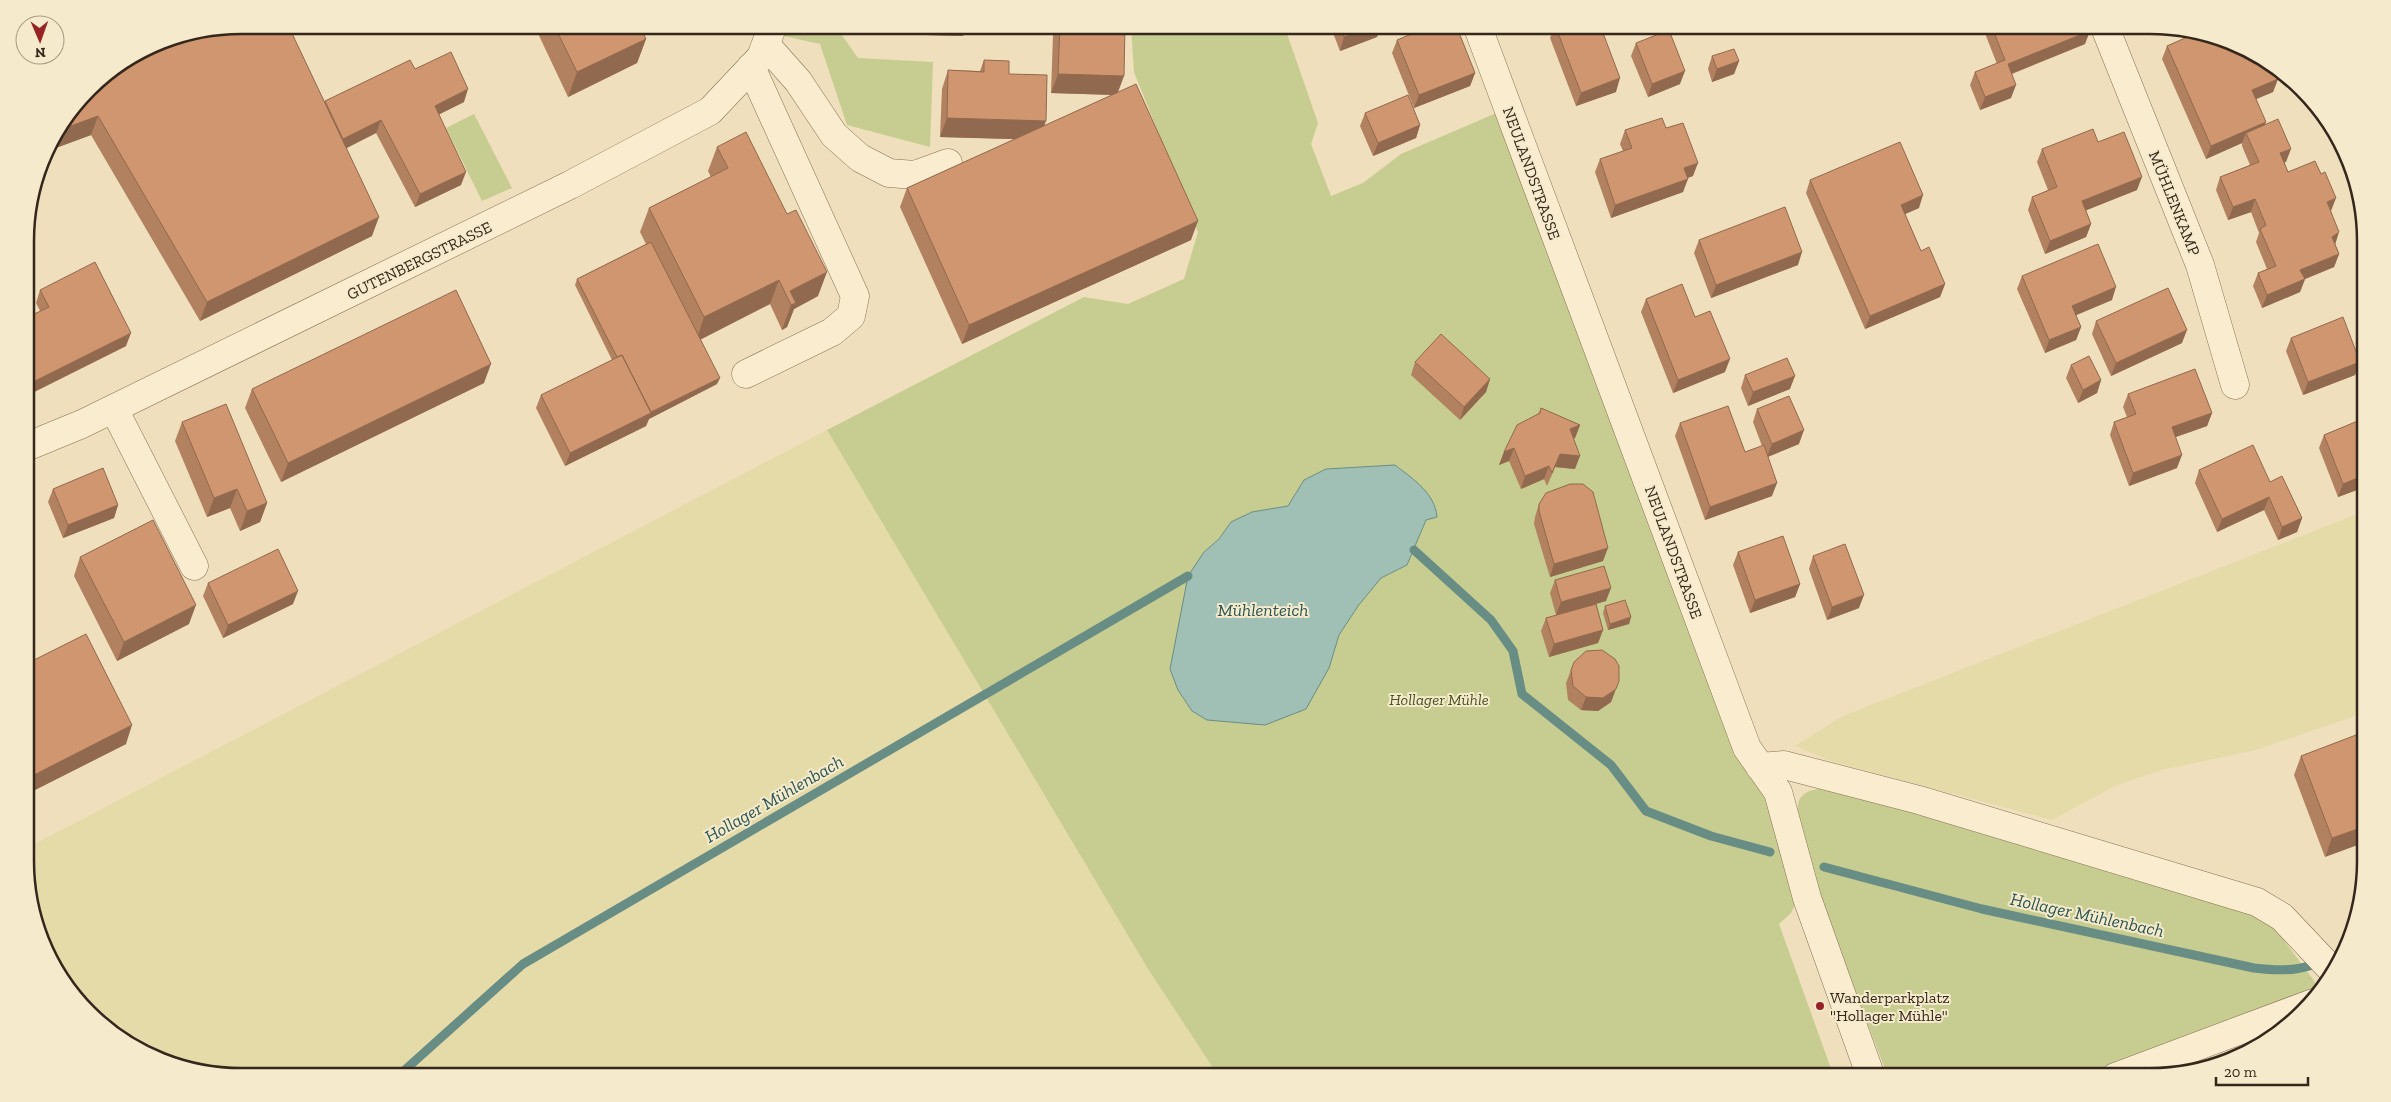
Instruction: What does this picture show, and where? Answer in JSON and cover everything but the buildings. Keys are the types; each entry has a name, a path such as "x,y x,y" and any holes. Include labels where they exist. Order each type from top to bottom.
{"street":[{"name":"NEULANDSTRASSE","path":"1480,34 1747,748 1778,792 1807,898 1869,1068"},
{"name":"MÜHLENKAMP","path":"2108,34 2200,265 2235,385"},
{"path":"763,46 798,81 834,135 860,158 889,173 915,175 948,163"},
{"path":"746,374 832,332 850,316 855,296 763,46"},
{"name":"GUTENBERGSTRASSE","path":"34,444 114,409 612,164 710,111 763,46"},
{"path":"114,409 194,566"},
{"path":"1760,767 1784,765 1920,800 2257,902 2282,917 2329,967"},
{"path":"2139,1068 2295,1010"}],"shaded area":[{"path":"827,430 1148,969 1213,1068 227,1068 200,1064 161,1053 137,1041 104,1017 85,998 61,965 49,941 38,902 34,875 34,844"},
{"path":"2357,514 2357,715 2256,750 2161,770 2115,786 2052,820 1830,761 1795,746 1843,716"},
{"path":"2255,1041 2230,1053 2198,1062"}],"green space":[{"path":"775,34 841,34 858,58 933,62 930,147 847,125 820,44"},
{"name":"Hollager Mühle","path":"1132,34 1287,34 1318,123 1311,144 1331,196 1363,183 1401,154 1508,108 1735,749 1777,819 1797,900 1791,913 1779,924 1831,1068 1213,1068 1148,969 827,430 1084,297 1128,304 1184,279 1198,232 1134,72","holes":["1395,465 1437,516 1426,520 1407,565 1381,578 1358,606 1339,635 1329,668 1265,725 1207,720 1192,711 1178,690 1204,552 1219,539 1231,522 1252,512 1288,506 1304,480 1326,469"]},
{"path":"474,114 512,188 482,201 446,128"},
{"path":"1835,788 2253,915 2274,927 2315,982 2314,987 2312,990 2103,1068 1885,1068 1818,893 1798,812 1798,804 1804,794 1809,791"}],"water":[{"name":"Mühlenteich","path":"1395,465 1416,481 1428,494 1437,517 1426,520 1407,565 1381,578 1358,606 1339,635 1329,668 1306,709 1265,725 1207,720 1192,711 1178,690 1170,669 1188,576 1204,552 1219,539 1231,522 1252,512 1288,506 1304,480 1326,469"}],"waterway":[{"name":"Hollager Mühlenbach","path":"1414,550 1491,620 1513,651 1522,694 1611,765 1646,811 1711,836 1770,852"},
{"name":"Hollager Mühlenbach","path":"407,1068 523,964 1188,576"},
{"name":"Hollager Mühlenbach","path":"1824,867 1982,909 2254,968 2290,970 2333,958"}],"place":[{"name":"Wanderparkplatz \"Hollager Mühle\"","path":"1820,1006"}]}
